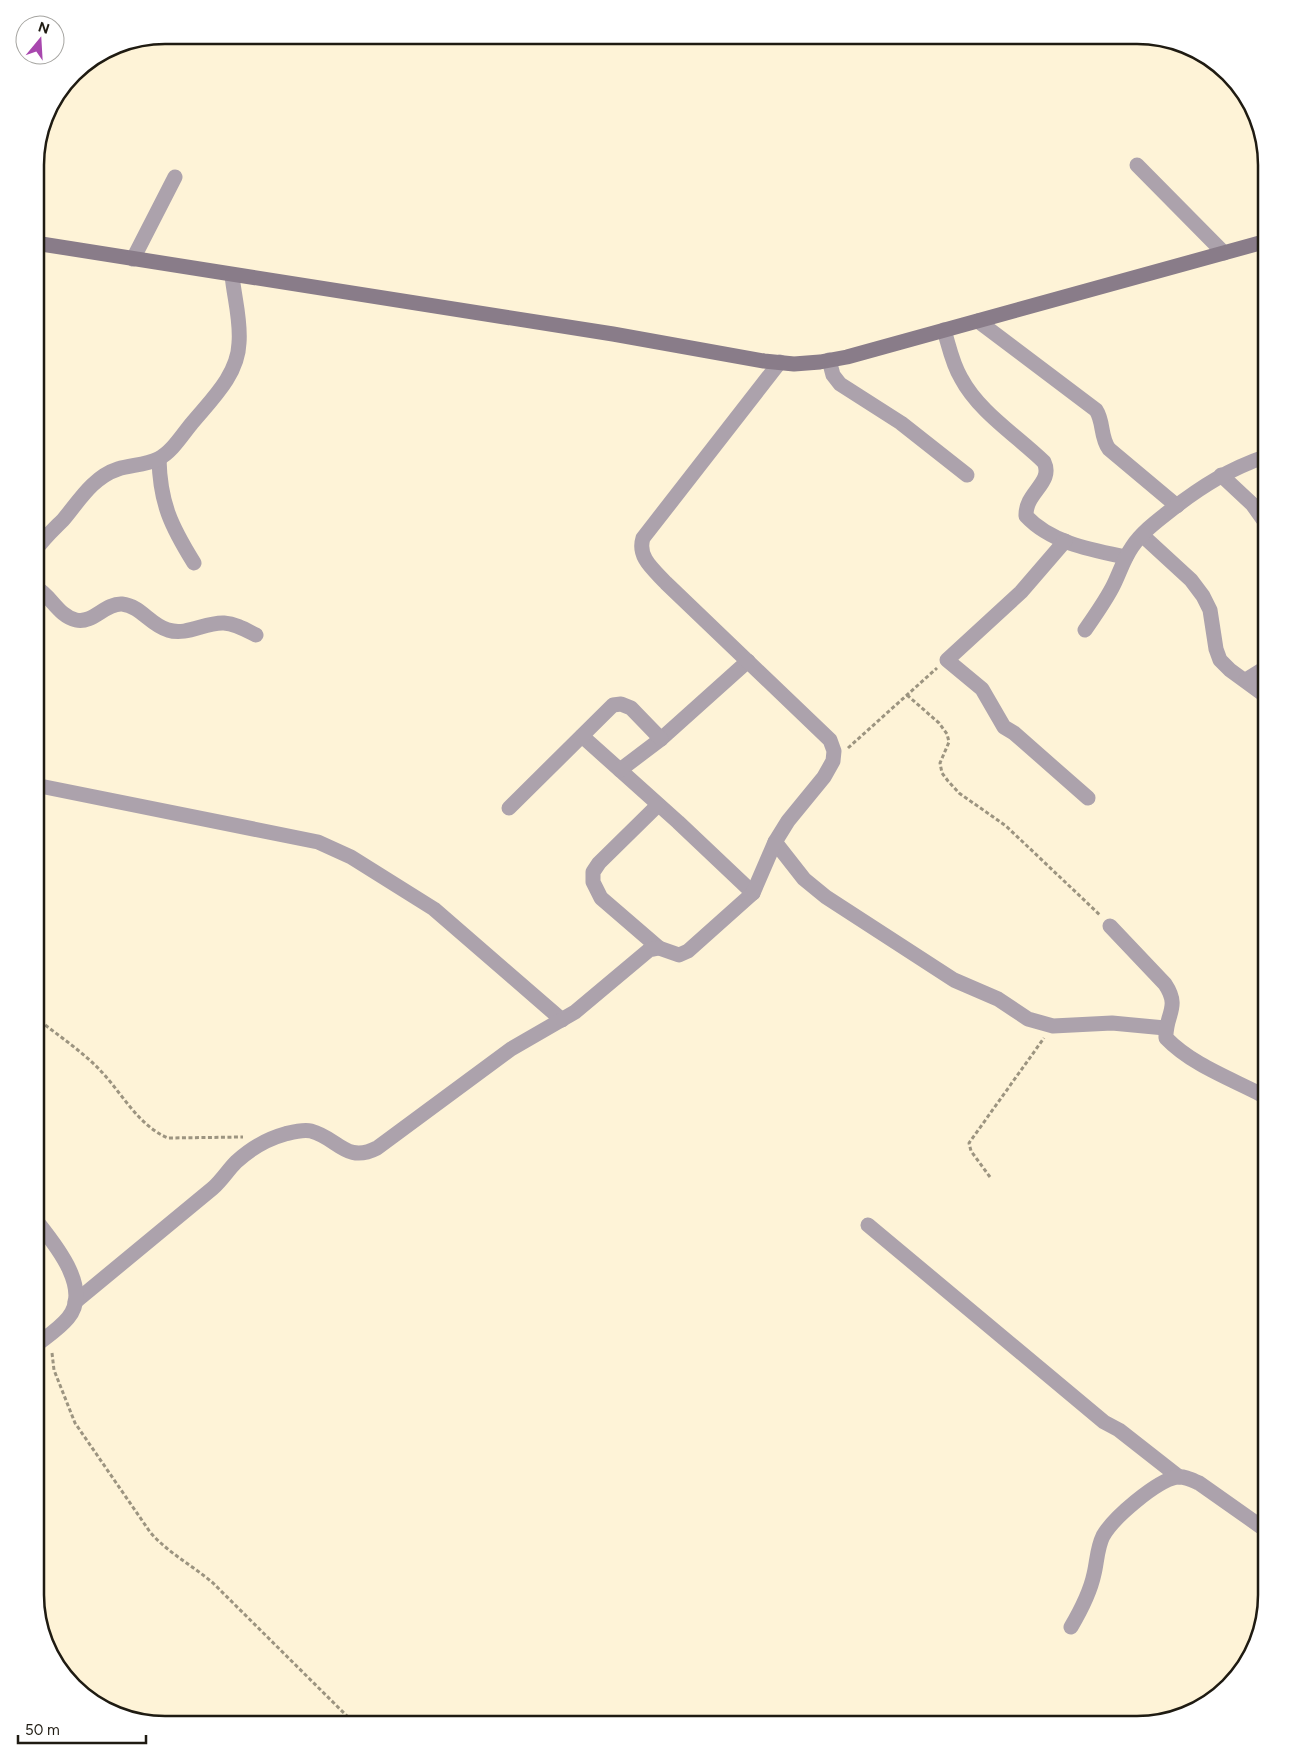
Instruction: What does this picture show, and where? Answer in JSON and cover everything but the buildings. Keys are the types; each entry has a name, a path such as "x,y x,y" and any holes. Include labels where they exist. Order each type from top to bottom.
{"street":[{"path":"1137,165 1224,253"},
{"path":"133,260 175,177"},
{"path":"44,245 794,364 847,357 1258,244"},
{"path":"44,539 62,521 90,487 102,477 117,469 159,459 171,449 224,384 234,363 239,345 232,275"},
{"path":"978,321 1096,410 1102,424 1104,442 1109,449 1177,506"},
{"path":"944,330 954,363 969,392 981,406 1044,462 1047,468 1045,477 1029,500 1026,516 1032,523 1065,541 1126,557"},
{"path":"830,360 833,375 840,384 901,423 967,475"},
{"path":"658,805 599,863 593,872 594,882 601,898 659,948 679,955 688,951 752,893 775,842 788,821 824,777 833,761 834,751 830,740 666,582 644,557 640,547 643,538 780,362"},
{"path":"159,459 160,481 166,511 172,526 194,563"},
{"path":"1084,630 1112,589 1126,557 1142,535 1177,506 1222,475 1258,460"},
{"path":"1222,475 1252,504 1258,512"},
{"path":"1142,535 1192,580 1210,610 1216,650 1220,660 1230,670 1258,689"},
{"path":"1065,541 1021,592 946,660 982,689 1004,727 1014,733 1088,798"},
{"path":"44,591 61,612 78,621 87,620 113,605 121,604 132,607 144,614 155,624 168,630 181,632 223,623 237,626 256,635"},
{"path":"620,770 661,739 748,661"},
{"path":"1246,680 1258,672"},
{"path":"509,808 613,705 621,704 631,708 661,739"},
{"path":"582,736 752,893"},
{"path":"44,787 318,842 350,857 434,909 562,1020"},
{"path":"775,842 804,879 826,897 954,980 998,1000 1028,1018 1053,1026 1112,1024 1166,1028"},
{"path":"1110,926 1165,984 1171,993 1173,1004 1166,1028 1166,1038 1193,1059 1258,1093"},
{"path":"74,1302 216,1186 237,1162 265,1142 284,1134 311,1131 354,1154 366,1154 377,1148 511,1049 562,1020 586,1003 649,950 659,948"},
{"path":"868,1225 1104,1422 1119,1430 1179,1477"},
{"path":"44,1230 59,1248 72,1276 75,1292 74,1307 68,1318 44,1339"},
{"path":"1071,1627 1082,1608 1089,1590 1103,1536 1125,1510 1167,1481 1179,1477 1188,1478 1199,1483 1258,1525"}],"path":[{"path":"833,761 946,660"},
{"path":"907,695 939,723 948,734 949,742 940,762 942,773 948,782 959,793 1006,826 1094,908 1110,926"},
{"path":"44,1024 97,1067 147,1126 158,1134 168,1138 249,1137"},
{"path":"990,1178 971,1151 969,1142 1053,1026"},
{"path":"53,1332 52,1354 54,1370 75,1423 146,1527 162,1545 213,1583 347,1716"}]}
